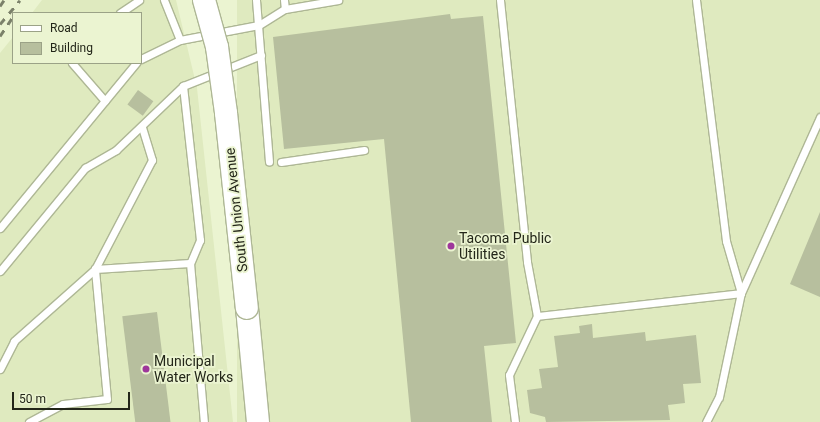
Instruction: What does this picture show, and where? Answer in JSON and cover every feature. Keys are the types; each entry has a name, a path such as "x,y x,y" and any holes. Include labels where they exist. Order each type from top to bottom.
{"main road":[{"name":"South Union Avenue","path":"204,0 217,47 226,113 258,422"}],"lane":[{"path":"121,12 139,0"},
{"path":"164,0 180,40"},
{"path":"256,0 269,161"},
{"path":"284,0 285,9"},
{"path":"142,59 180,40 259,25 285,9 335,0"},
{"path":"500,0 527,262 537,316 509,375 515,422"},
{"path":"696,0 726,242 741,293"},
{"path":"0,271 85,168 116,150 142,128 183,86 261,55"},
{"path":"73,64 105,101"},
{"path":"0,228 135,64"},
{"path":"183,86 200,240 190,263 204,422"},
{"path":"706,422 721,389 741,293 820,117"},
{"path":"0,369 14,341 94,269 152,160 142,128"},
{"path":"281,162 364,150"},
{"path":"94,269 190,263"},
{"path":"29,422 62,404 107,399 94,269"},
{"path":"537,316 741,293"}],"shaded area":[{"path":"42,0 176,0 197,88 233,422 0,422 0,53 12,38 12,64 142,64 142,12 33,12"},
{"name":"Tacoma Public Utilities","path":"237,0 820,0 820,422 237,422"}],"building":[{"name":"Tacoma Public Utilities","path":"450,14 451,19 483,16 516,343 484,346 492,422 411,422 384,139 284,149 273,37"},
{"path":"138,90 153,101 143,116 127,105"},
{"path":"820,212 820,297 790,284"},
{"name":"Municipal Water Works","path":"157,312 171,422 135,422 122,316"},
{"path":"592,324 593,338 645,332 646,341 696,335 701,383 683,384 685,403 668,405 670,420 546,422 545,417 530,413 527,390 542,388 539,369 558,367 554,336 580,333 579,326"}],"railway":[{"path":"0,6 4,0"},
{"path":"0,24 20,0"},
{"path":"0,36 12,18"}],"place":[{"name":"Tacoma Public Utilities","path":"451,246"},
{"name":"Municipal Water Works","path":"146,369"}]}
